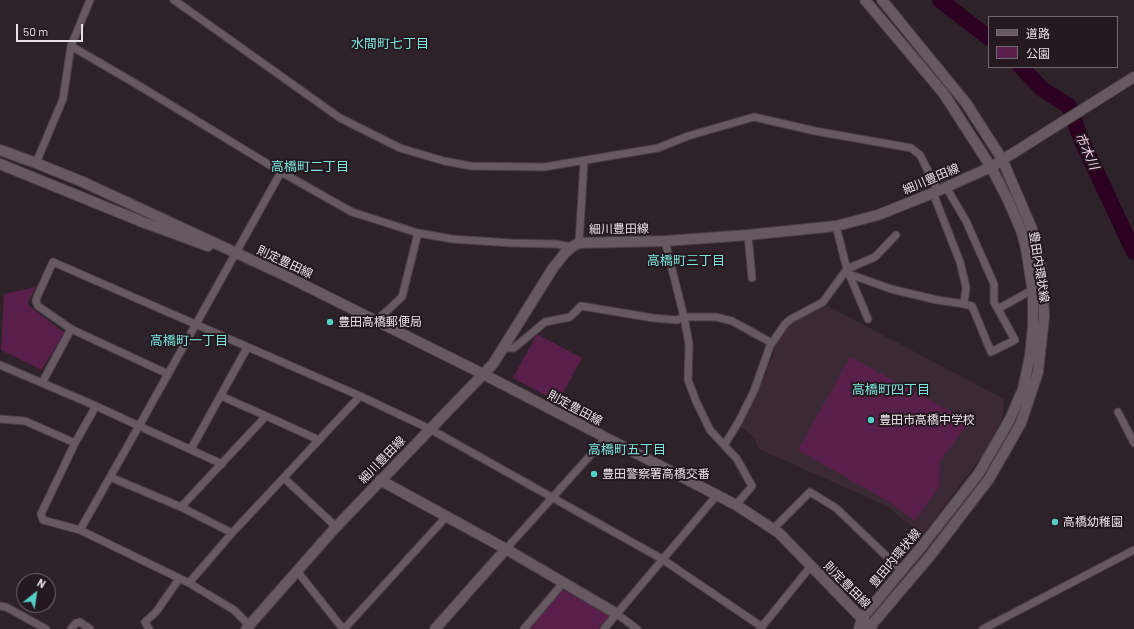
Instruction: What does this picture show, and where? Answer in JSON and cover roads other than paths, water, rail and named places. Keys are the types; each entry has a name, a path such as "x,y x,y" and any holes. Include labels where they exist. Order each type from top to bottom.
{"main road":[{"name":"豊田内環状線","path":"859,629 862,618 902,571 979,473 1010,419 1023,389 1030,356 1033,326 1032,290 1026,248 1021,230 991,167 944,94 865,0"},
{"name":"豊田内環状線","path":"870,628 930,556 989,479 1021,423 1038,372 1044,317 1042,273 1032,229 1002,159 966,103 882,0"},
{"name":"細川豊田線","path":"249,628 335,528 493,364 553,268 565,253 576,245 748,235 836,226 878,215 939,191 991,167 1134,77"},
{"name":"則定豊田線","path":"0,150 36,163 286,276 483,374 605,439 736,505 773,529 862,618 870,628"},
{"name":"則定豊田線","path":"0,164 182,237 235,253"},
{"path":"380,480 506,549 617,614"},
{"path":"440,627 506,549"}],"street":[{"path":"36,163 63,99 71,46 90,0"},
{"path":"174,0 321,105 366,132 400,148 471,166 531,167 584,161 658,148 688,136 754,117 815,131 911,148 920,155 939,191 966,287 964,304"},
{"path":"71,46 281,172 352,212 418,233 452,239 576,245 584,161"},
{"path":"80,530 281,172"},
{"path":"848,272 891,289 937,300 972,306 991,352 1015,340 994,302 994,284 966,221 939,191"},
{"path":"836,226 848,272 868,319"},
{"path":"376,321 402,297 418,233"},
{"path":"748,235 752,278"},
{"path":"725,444 739,421 754,391 772,343 785,324 791,319 825,301 840,277 875,257 896,235"},
{"path":"665,241 684,317 690,348 688,380 710,430 725,444 737,459 752,486 736,505"},
{"path":"168,374 71,329 38,306 36,301 53,262 247,348 360,396 430,429 662,559 761,628 810,566"},
{"path":"998,309 1032,290"},
{"path":"503,348 514,348 545,322 570,317 581,306 653,318 677,320 684,317 716,317 732,321 772,343"},
{"path":"42,383 71,329"},
{"path":"191,449 247,348"},
{"path":"0,365 96,406 222,464"},
{"path":"221,396 319,440"},
{"path":"188,583 232,533 360,396"},
{"path":"96,406 75,443 41,516 43,520 80,530 188,583 234,610 249,628"},
{"path":"1118,412 1134,444"},
{"path":"181,507 266,416"},
{"path":"0,419 25,421 75,443"},
{"path":"506,549 605,439"},
{"path":"110,477 181,507 232,533"},
{"path":"284,478 331,522 335,528"},
{"path":"773,529 810,492 836,508 902,571"},
{"path":"604,629 717,495"},
{"path":"297,571 343,629 446,517"},
{"path":"983,629 1134,550"},
{"path":"149,629 145,622 156,612 179,579"},
{"path":"524,629 563,583"},
{"path":"0,606 6,607 46,629"},
{"path":"617,614 637,629"},
{"path":"71,629 76,623 80,622 90,629"}],"waterway":[{"name":"市木川","path":"940,0 988,37"},
{"name":"市木川","path":"1022,68 1042,89 1069,106 1081,139 1134,252"}],"place":[{"name":"豊田高橋郵便局","path":"330,322"},
{"name":"豊田市高橋中学校","path":"871,420"},
{"name":"豊田警察署高橋交番","path":"594,474"},
{"name":"高橋幼稚園","path":"1055,522"}],"district":[{"name":"水間町七丁目","path":"390,44"},
{"name":"高橋町二丁目","path":"310,167"},
{"name":"高橋町三丁目","path":"686,261"},
{"name":"高橋町一丁目","path":"189,341"},
{"name":"高橋町四丁目","path":"891,390"},
{"name":"高橋町五丁目","path":"627,450"}]}
